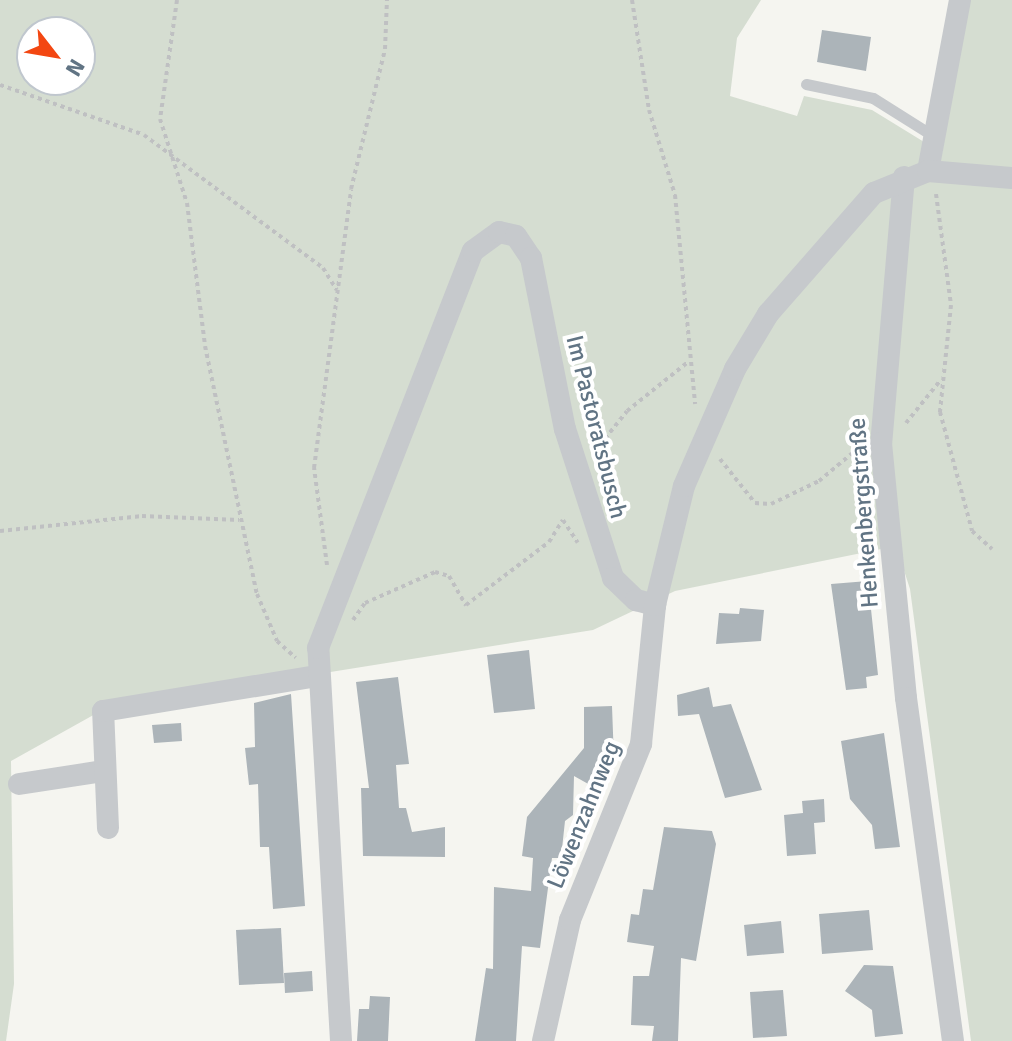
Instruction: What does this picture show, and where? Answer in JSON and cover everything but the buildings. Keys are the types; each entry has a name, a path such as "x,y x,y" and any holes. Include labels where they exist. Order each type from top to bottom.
{"street":[{"path":"933,171 960,0"},
{"path":"655,605 704,436 768,314 874,193 904,177 933,171 1012,178"},
{"name":"Henkenbergstraße","path":"904,177 881,443 906,698 953,1041"},
{"name":"Im Pastoratsbusch","path":"341,1041 336,864 316,676 318,648 341,582 473,251 499,232 516,236 531,258 576,469 613,578 636,600 655,605"},
{"name":"Löwenzahnweg","path":"543,1041 570,920 641,744 655,605"},
{"path":"108,828 103,711 316,676"},
{"path":"19,784 104,771"}],"lane":[{"path":"806,84 873,98 936,138"}],"path":[{"path":"177,0 160,119 177,159 239,520 277,641 316,676"},
{"path":"341,582 328,565 314,468 351,189 378,83 387,0"},
{"path":"632,0 649,110 675,195 688,362 704,436 755,503 771,504 819,481 858,445 895,439 939,382"},
{"path":"0,85 144,135 323,268 338,292"},
{"path":"933,171 934,205 951,305 939,382 955,480 972,531 992,549"},
{"path":"576,469 627,411 688,362"},
{"path":"0,531 142,516 239,520"},
{"path":"348,627 365,603 435,572 449,576 466,605 549,542 563,520 583,551"}],"shaded area":[{"path":"0,0 761,0 737,38 730,96 797,116 804,96 872,110 942,153 968,0 1012,0 1012,1041 971,1041 910,589 896,546 675,591 593,630 106,708 11,761 14,984 6,1041 0,1041"}]}
